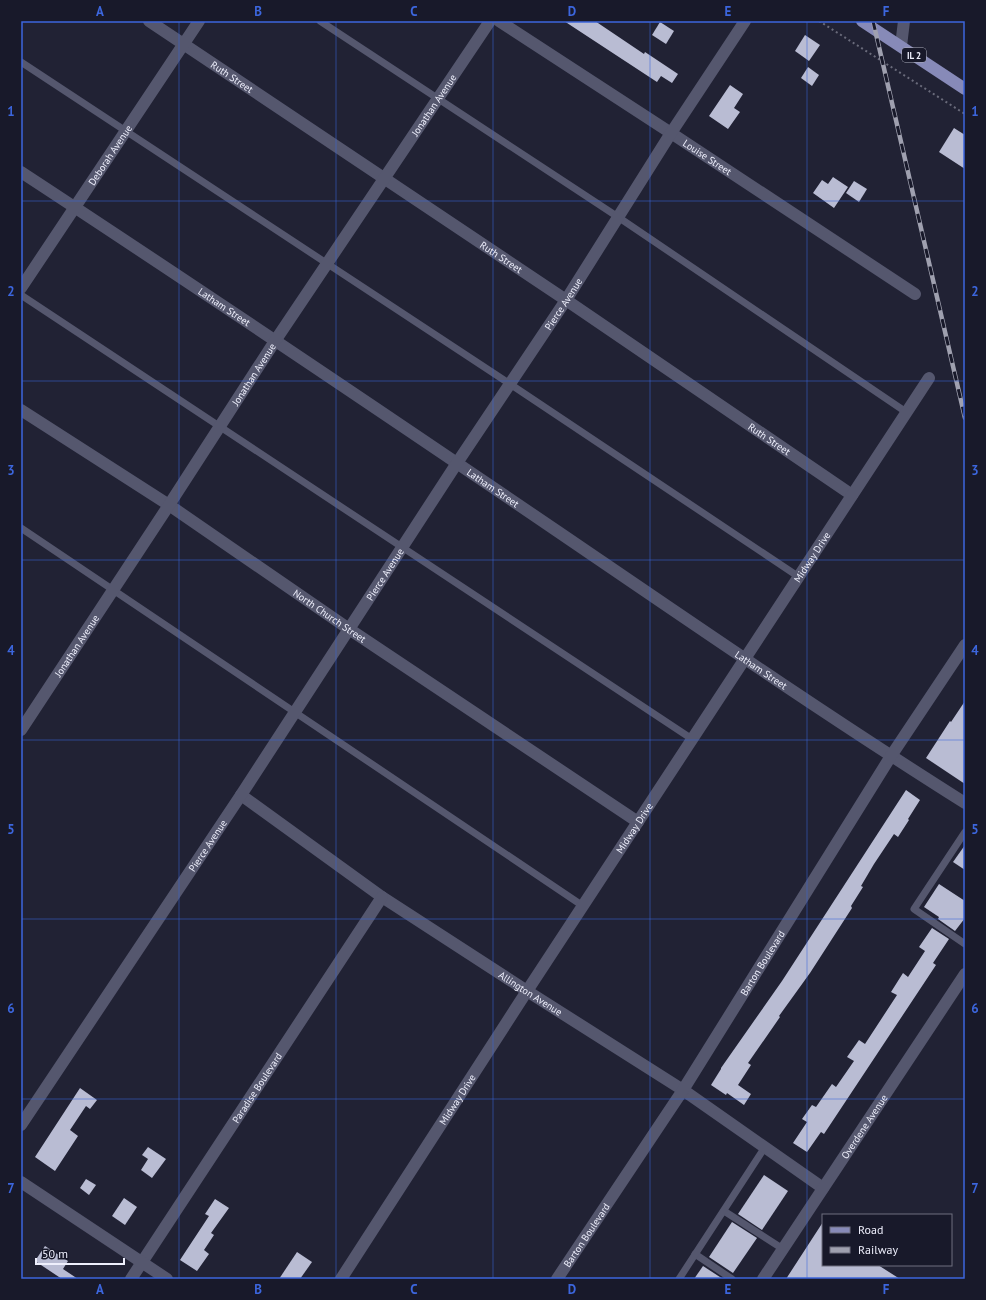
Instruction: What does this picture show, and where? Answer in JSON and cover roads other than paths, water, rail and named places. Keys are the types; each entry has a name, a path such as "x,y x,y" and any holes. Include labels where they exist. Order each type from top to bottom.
{"main road":[{"name":"IL 2","path":"862,21 965,89"}],"street":[{"name":"Ruth Street","path":"149,21 566,300 852,495"},
{"name":"Deborah Avenue","path":"21,288 199,21"},
{"name":"Jonathan Avenue","path":"21,730 169,505 274,341 385,179 490,21"},
{"name":"Louise Street","path":"499,21 671,132 915,294"},
{"name":"Pierce Avenue","path":"21,1125 241,796 457,463 566,300 671,132 745,21"},
{"path":"901,46 904,21"},
{"name":"Latham Street","path":"21,172 457,463 745,659 891,756 965,803"},
{"name":"Midway Drive","path":"341,1279 527,991 929,378"},
{"name":"North Church Street","path":"21,410 169,505 349,629 638,822"},
{"name":"Barton Boulevard","path":"557,1279 683,1090 891,756 965,645"},
{"name":"Allington Avenue","path":"241,796 382,897 683,1090 823,1188"},
{"name":"Paradise Boulevard","path":"131,1279 382,897"},
{"name":"Overdene Avenue","path":"763,1279 965,974"},
{"path":"21,1182 167,1279"}],"lane":[{"path":"320,21 618,217 906,412"},
{"path":"21,62 510,384 799,577"},
{"path":"21,295 692,739"},
{"path":"21,528 583,906"},
{"path":"965,832 914,909 965,944"},
{"path":"679,1279 765,1148"},
{"path":"724,1211 783,1249"},
{"path":"695,1254 732,1279"}],"railway":[{"path":"873,21 965,418"}]}
